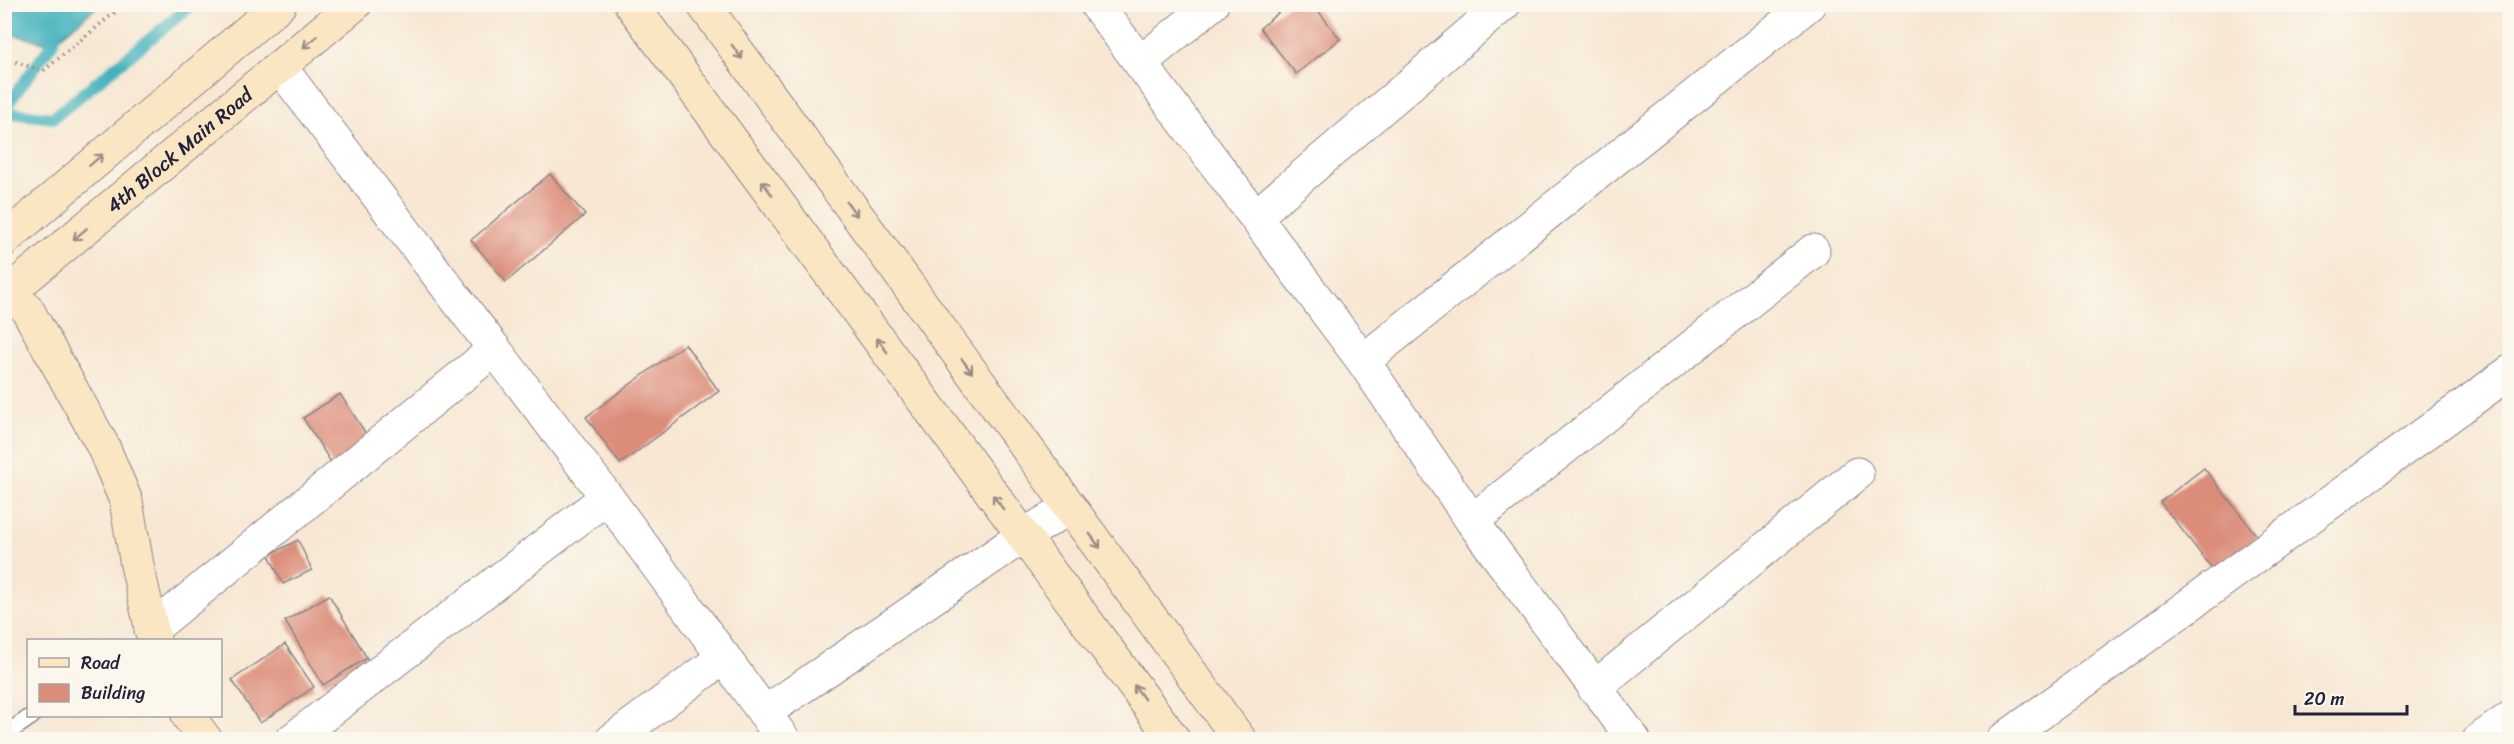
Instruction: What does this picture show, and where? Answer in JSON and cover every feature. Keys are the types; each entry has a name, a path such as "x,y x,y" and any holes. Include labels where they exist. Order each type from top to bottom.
{"street":[{"path":"33,273 7,230 280,4"},
{"name":"4th Block Main Road","path":"11,297 33,273 356,4"},
{"path":"631,4 1174,740"},
{"path":"703,4 1240,740"},
{"path":"1096,4 1363,362 1472,521 1634,740"},
{"path":"1140,63 1212,4"},
{"path":"1256,216 1504,4"},
{"path":"1363,362 1809,4"},
{"path":"280,67 607,497 784,740"},
{"path":"1472,521 1812,251"},
{"path":"11,297 103,446 126,501 147,637"},
{"path":"147,637 495,349"},
{"path":"2003,740 2510,372"},
{"path":"1594,688 1857,474"},
{"path":"292,740 607,497"},
{"path":"764,713 1023,536 1070,507"},
{"path":"612,740 724,657"},
{"path":"189,717 206,740"},
{"path":"2480,740 2510,718"}],"lane":[{"path":"4,735 31,717"}],"path":[{"path":"4,58 43,71 125,4"}],"water":[{"path":"5,4 99,5 52,44 5,33"}],"building":[{"path":"1289,4 1313,4 1340,39 1296,74 1260,28"},
{"path":"550,174 585,215 506,282 471,240"},
{"path":"685,344 719,391 620,464 586,417"},
{"path":"340,394 372,443 334,467 303,418"},
{"path":"2204,468 2258,537 2214,571 2160,502"},
{"path":"298,540 312,570 283,584 269,555"},
{"path":"329,595 367,658 323,685 285,621"},
{"path":"285,644 314,687 260,723 232,680"}],"waterway":[{"path":"4,109 52,44 67,4"},
{"path":"4,112 53,118 193,4"}]}
